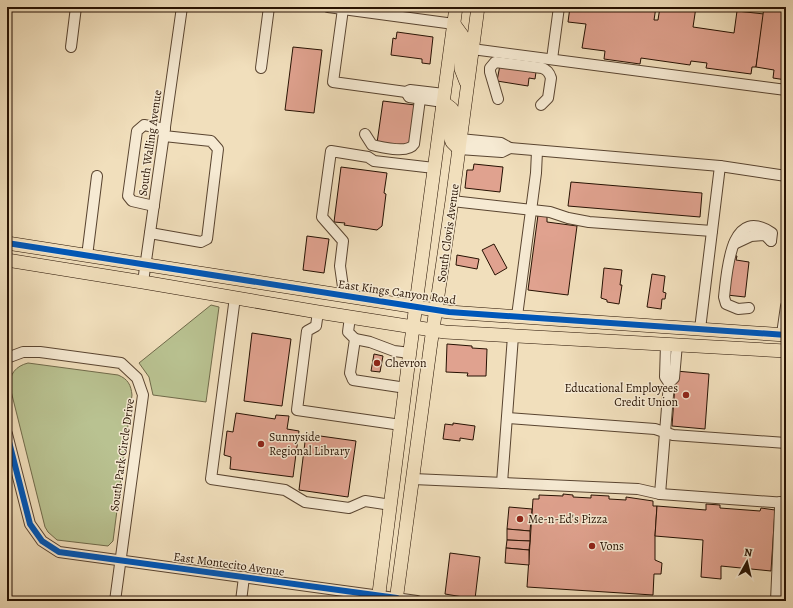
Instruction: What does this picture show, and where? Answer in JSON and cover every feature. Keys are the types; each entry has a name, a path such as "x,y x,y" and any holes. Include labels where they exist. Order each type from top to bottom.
{"main road":[{"name":"South Clovis Avenue","path":"378,598 456,7"},
{"name":"South Clovis Avenue","path":"397,600 478,7"},
{"path":"454,24 462,35 461,69 468,87"},
{"path":"444,98 452,109 450,136 452,142 460,144"},
{"name":"East Kings Canyon Road","path":"7,243 437,310 784,335"},
{"path":"7,260 433,330 513,336 786,351"},
{"path":"671,344 684,337 772,341 784,335"}],"street":[{"path":"71,47 76,7"},
{"name":"South Walling Avenue","path":"143,282 182,7"},
{"path":"261,68 269,7"},
{"path":"328,7 454,24"},
{"path":"552,59 559,7"},
{"path":"343,9 333,82 406,92 410,90 444,98"},
{"path":"472,49 786,90"},
{"path":"498,99 490,72 490,68 495,62 542,68 546,70 550,74 551,78 548,98 541,105"},
{"path":"406,92 409,97 444,98"},
{"path":"365,134 372,145 405,150 412,147 414,144 420,98"},
{"path":"150,233 201,242 207,239 218,149 211,142 164,133 144,125 137,131 128,196 132,201 154,206"},
{"path":"460,144 502,152 510,148 720,166 786,176"},
{"path":"341,295 343,287 340,266 343,241 322,218 331,151 368,157 374,161 434,168"},
{"path":"517,316 536,173 537,151"},
{"path":"700,329 720,166"},
{"path":"87,256 97,176"},
{"path":"452,201 507,208 531,209 550,212 568,218 589,222 712,232"},
{"path":"749,308 738,309 730,306 726,304 724,297 728,261 733,244 738,236 750,226 763,227 772,233 771,241"},
{"path":"235,297 211,479 285,490 305,502 349,508 365,501 391,505"},
{"path":"784,335 786,306"},
{"path":"318,312 316,326 307,331 297,410 402,425"},
{"path":"350,317 348,332 355,339 370,342 394,351 410,353"},
{"path":"502,483 513,336"},
{"path":"355,339 350,373 353,380 406,388"},
{"path":"660,494 669,383 665,377 671,344"},
{"name":"South Park Circle Drive","path":"7,358 23,352 40,352 121,363 137,378 143,395 114,601"},
{"path":"507,418 655,428 673,435 786,443"},
{"name":"East Montecito Avenue","path":"7,434 30,524 42,541 59,552 244,577 378,598 417,601"},
{"path":"413,479 638,489 660,494 783,502 780,510 776,601"},
{"path":"241,601 244,577"}],"green space":[{"path":"211,305 219,307 206,402 153,395 149,377 139,363"},
{"path":"28,363 118,375 127,380 130,385 132,395 113,541 108,546 57,540 45,527 10,387 12,374 14,371 20,366"}],"building":[{"path":"570,7 656,7 654,20 658,20 660,7 696,7 693,27 734,33 737,11 764,14 756,67 752,67 751,74 706,68 707,63 691,61 690,65 641,58 640,64 604,59 605,51 582,48 586,24 568,22"},
{"path":"764,7 786,7 786,80 773,78 774,70 756,67"},
{"path":"397,32 433,37 430,64 422,63 422,59 391,55 393,38 396,39"},
{"path":"293,47 322,50 314,113 285,110"},
{"path":"500,65 536,72 535,79 529,78 528,86 497,81"},
{"path":"383,101 415,105 412,143 406,147 377,143"},
{"path":"474,164 503,167 500,192 465,188 467,170 473,170"},
{"path":"341,167 387,173 382,226 377,230 334,222"},
{"path":"571,182 702,193 700,217 568,206"},
{"path":"538,215 547,216 547,222 577,226 568,295 528,290"},
{"path":"307,236 329,239 324,273 303,270"},
{"path":"494,244 507,268 495,275 482,250"},
{"path":"457,255 479,259 477,269 456,265"},
{"path":"731,255 737,256 736,260 749,262 745,297 727,295"},
{"path":"604,268 622,270 620,285 622,285 619,304 607,302 607,300 601,298"},
{"path":"652,274 665,276 663,292 666,293 665,299 662,299 661,309 647,307"},
{"path":"252,333 291,339 282,406 244,401"},
{"path":"447,344 487,349 486,376 467,376 468,373 446,372"},
{"name":"Chevron","path":"374,354 383,356 380,372 371,371"},
{"path":"676,371 709,374 705,429 672,426"},
{"name":"Sunnyside Regional Library","path":"236,413 275,419 276,415 289,416 287,429 299,431 293,477 230,469 231,457 224,455 227,431 233,432"},
{"path":"453,423 475,426 473,440 460,438 460,441 443,439 445,424 453,425"},
{"path":"306,434 356,441 348,497 299,490"},
{"name":"Vons","path":"563,494 573,495 573,497 591,498 591,495 609,496 609,499 626,500 626,497 653,501 653,506 657,506 655,560 662,563 661,574 654,574 653,595 527,587 533,499 539,499 539,495 563,496"},
{"path":"706,504 720,505 720,508 760,511 761,508 775,510 771,571 721,566 721,579 701,577 703,540 655,536 657,506 706,510"},
{"name":"Me-n-Ed's Pizza","path":"509,507 532,509 530,531 507,529"},
{"path":"507,529 530,531 530,541 507,540"},
{"path":"507,540 530,541 529,550 506,548"},
{"path":"506,548 529,550 529,565 505,563"},
{"path":"450,553 480,557 475,599 445,594"}],"cycle path":[{"path":"7,243 449,312 786,335"},
{"path":"7,434 30,524 42,541 59,552 397,598"}],"place":[{"name":"Chevron","path":"377,363"},
{"name":"Educational Employees Credit Union","path":"686,395"},
{"name":"Sunnyside Regional Library","path":"261,444"},
{"name":"Me-n-Ed's Pizza","path":"520,519"},
{"name":"Vons","path":"592,546"}]}
